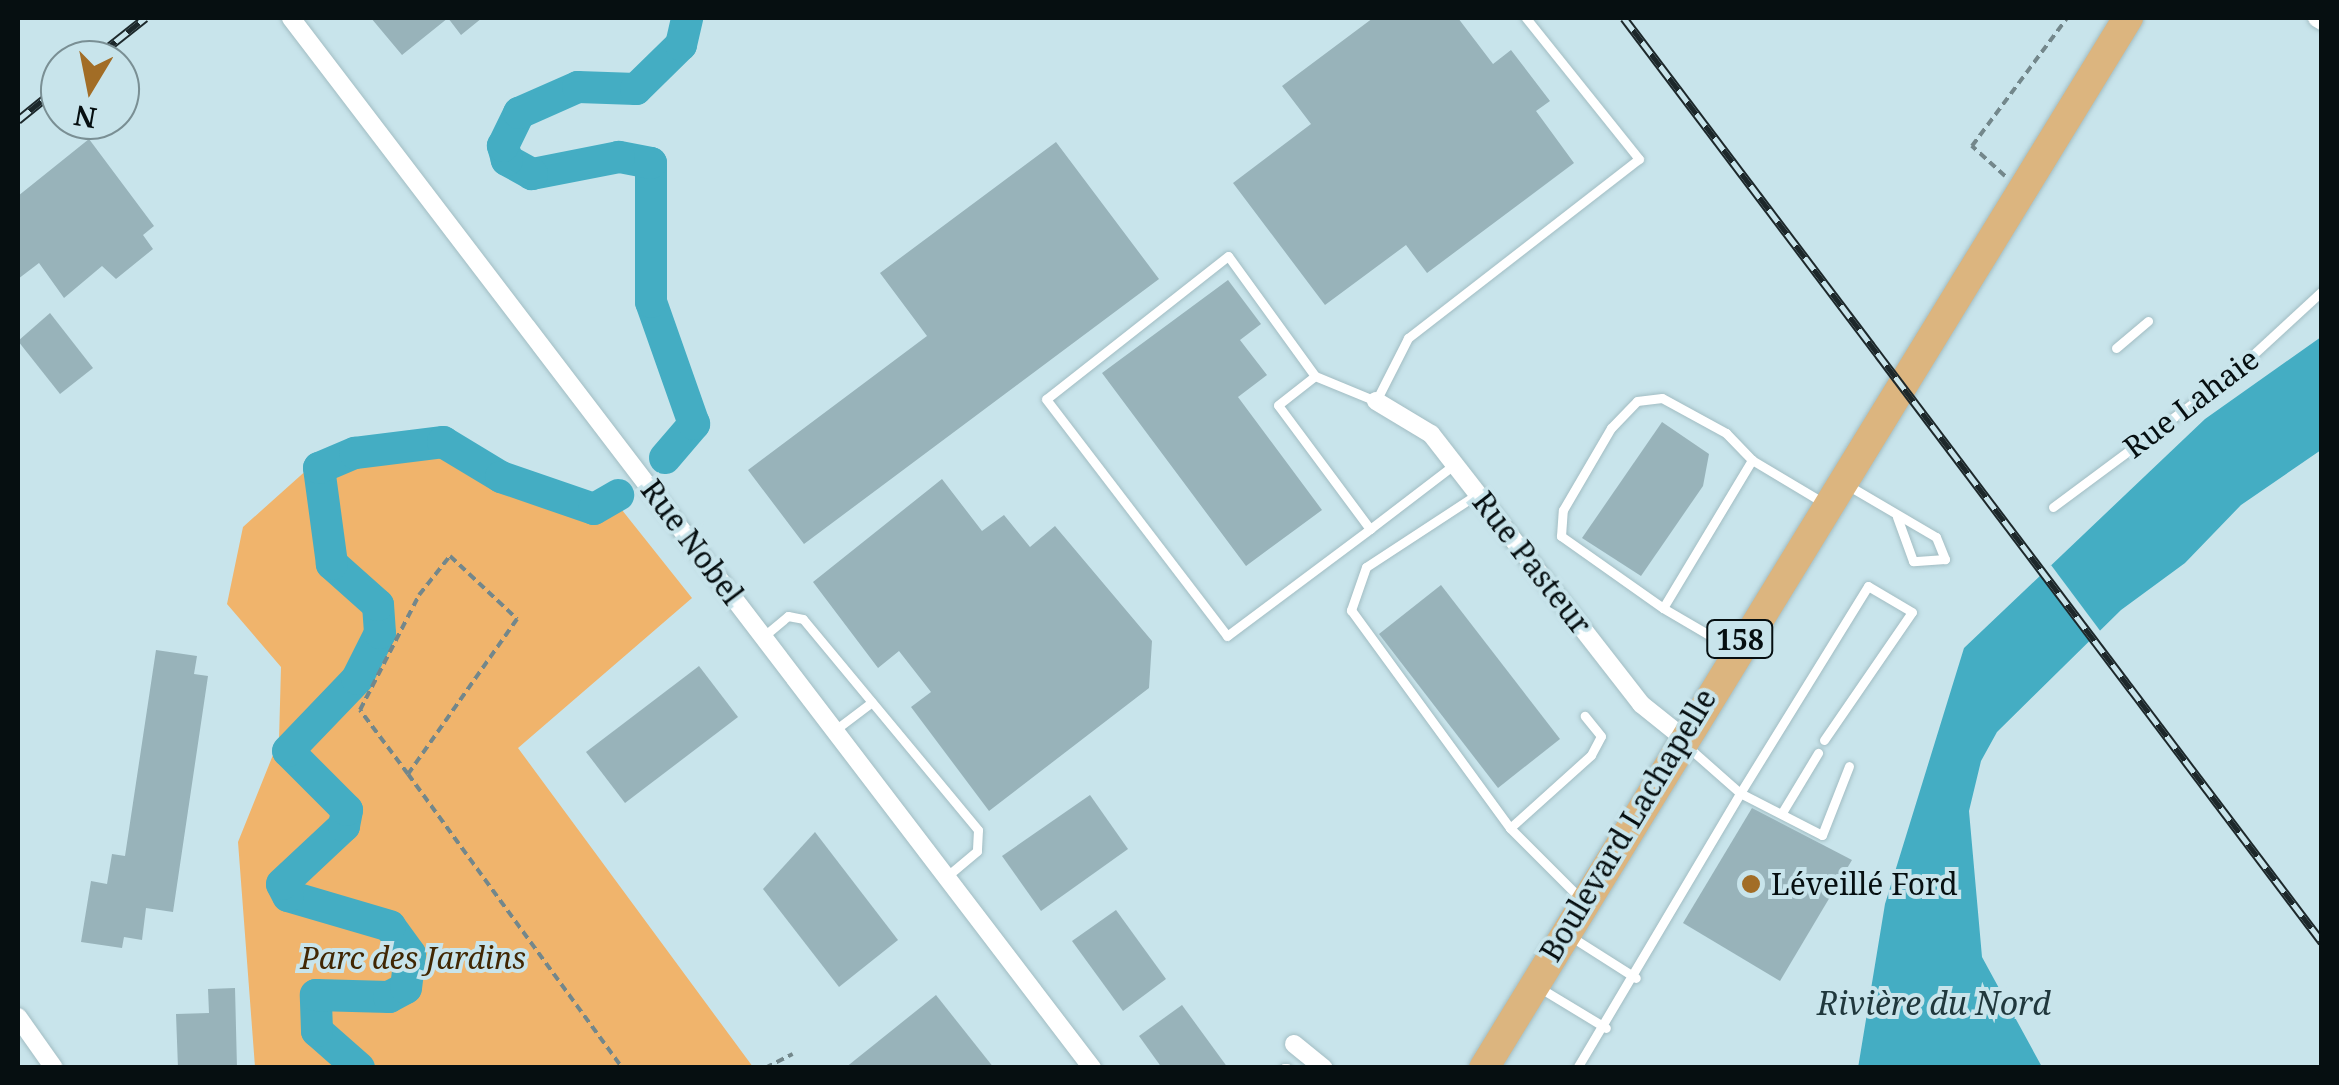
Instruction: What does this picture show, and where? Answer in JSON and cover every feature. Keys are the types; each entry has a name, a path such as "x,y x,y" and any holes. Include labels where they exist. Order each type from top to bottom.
{"main road":[{"name":"158","path":"2022,187 2128,18"},
{"name":"Boulevard Lachapelle","path":"1484,1068 1681,736 2022,187"}],"street":[{"name":"Rue Nobel","path":"291,18 1092,1068"},
{"name":"Rue Pasteur","path":"1376,401 1414,417 1479,493 1641,704 1681,736"},
{"path":"18,1017 54,1068"},
{"path":"1294,1044 1312,1064"}],"lane":[{"path":"1454,464 1228,636 1046,399 1228,256 1316,376 1376,401 1408,338 1640,159 1526,18"},
{"name":"Rue Lahaie","path":"2053,508 2267,346 2322,292"},
{"path":"2116,348 2148,322"},
{"path":"1316,376 1278,405 1370,529"},
{"path":"1734,650 1663,608 1561,536 1563,510 1611,428 1637,400 1662,398 1726,434 1752,460 1897,517 1936,537 1945,559 1913,561 1897,517"},
{"path":"1663,608 1752,460"},
{"path":"1479,493 1366,567 1351,610 1510,828 1583,900"},
{"path":"1577,1068 1606,1028 1740,792 1868,586 1912,612 1824,740"},
{"path":"764,636 788,616 804,620 978,830 977,851 946,877"},
{"path":"834,730 872,702"},
{"path":"1510,828 1591,755 1602,736 1585,716"},
{"path":"1681,736 1697,764 1740,792 1822,834 1849,766"},
{"path":"1783,812 1818,753"},
{"path":"1564,932 1636,978"},
{"path":"1533,984 1606,1028"}],"path":[{"path":"2022,187 1972,146 2067,18"},
{"path":"408,774 517,619 450,556 418,595 360,710 622,1068"},
{"path":"765,1068 793,1054"}],"green space":[{"name":"Parc des Jardins","path":"389,445 433,445 487,466 505,488 618,505 692,598 518,748 753,1067 255,1067 238,842 279,740 281,667 227,604 243,527 319,459"}],"water":[{"name":"Rivière du Nord","path":"2321,337 2321,450 2241,505 2185,563 2121,610 1997,732 1981,761 1969,811 1982,957 2042,1067 1858,1068 1885,904 1964,648 2205,419"}],"pier":[{"path":"2051,565 2104,636 2094,646 2040,574"}],"building":[{"path":"371,18 448,18 402,55"},
{"path":"448,18 482,18 461,35"},
{"path":"1373,18 1458,18 1493,64 1511,50 1550,101 1536,111 1574,163 1427,273 1406,245 1325,305 1233,183 1311,124 1282,86"},
{"path":"90,140 154,226 143,235 153,249 116,279 102,266 64,298 39,263 18,279 18,196"},
{"path":"1056,142 1159,279 804,544 748,470 927,336 880,273"},
{"path":"1228,280 1261,324 1240,340 1267,375 1238,397 1322,510 1246,566 1102,373"},
{"path":"50,313 93,368 60,394 18,341"},
{"path":"1662,422 1709,454 1703,486 1641,576 1582,538"},
{"path":"942,479 982,531 1004,515 1030,547 1055,526 1152,641 1149,688 989,811 911,707 931,692 899,651 878,668 813,582"},
{"path":"1441,585 1560,739 1498,788 1379,634"},
{"path":"156,650 197,656 194,674 208,676 173,912 146,908 142,940 124,937 122,948 81,942 91,881 107,884 112,854 125,856"},
{"path":"699,666 738,717 625,803 586,752"},
{"path":"1090,795 1128,849 1041,911 1002,856"},
{"path":"1752,808 1852,860 1780,981 1683,923"},
{"path":"815,832 898,940 839,987 763,889"},
{"path":"1116,910 1166,979 1123,1011 1072,941"},
{"path":"235,988 237,1068 178,1068 176,1014 209,1013 208,989"},
{"path":"936,995 994,1068 845,1068"},
{"path":"1182,1005 1228,1068 1162,1068 1139,1036"}],"waterway":[{"path":"665,458 694,424 651,302 651,163 619,157 532,174 507,160 503,146 519,113 578,87 636,89 681,45 687,18"},
{"path":"359,1068 317,1031 316,995 389,997 406,988 410,954 390,926 288,896 282,884 344,826 347,810 288,751 357,679 380,633 378,605 332,564 319,468 355,453 443,442 501,477 594,509 618,495"}],"railway":[{"path":"117,40 145,18"},
{"path":"1624,18 2322,942"},
{"path":"18,120 40,102"}],"place":[{"name":"Léveillé Ford","path":"1751,884"}]}
